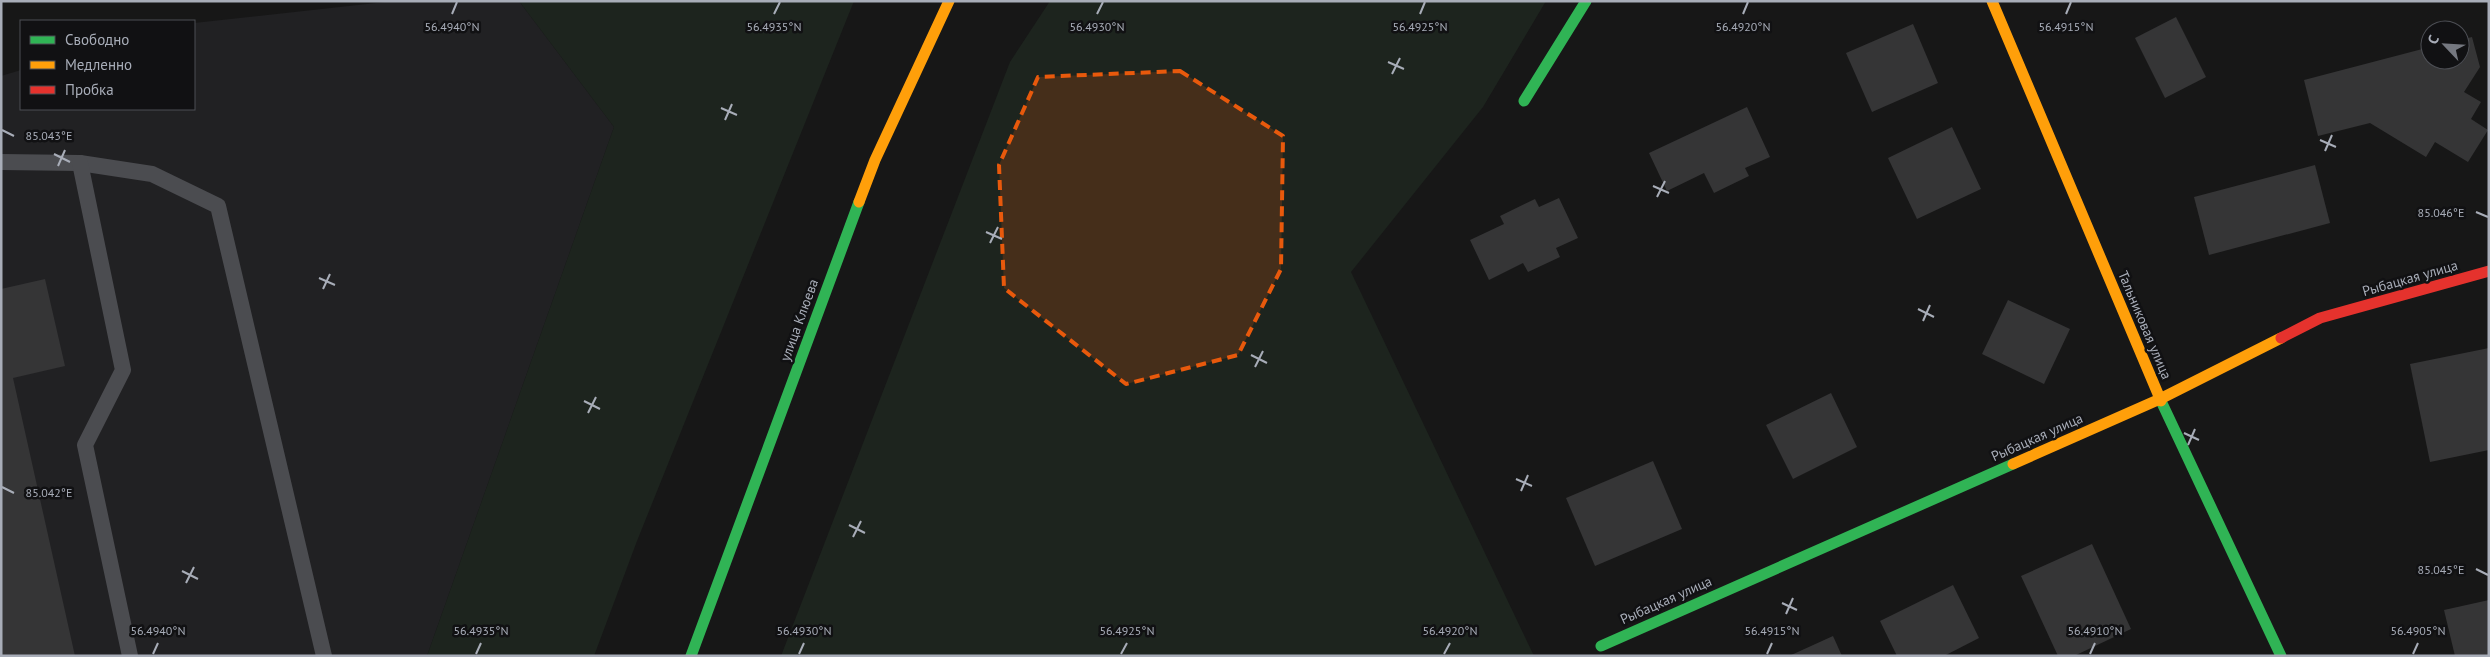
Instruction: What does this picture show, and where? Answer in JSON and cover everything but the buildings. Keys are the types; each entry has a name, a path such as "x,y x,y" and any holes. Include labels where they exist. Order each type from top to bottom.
{"street":[{"name":"улица Клюева","path":"691,656 875,160 931,36 949,1"},
{"path":"1524,101 1586,1"},
{"name":"Тальниковая улица","path":"1992,1 2160,398 2281,656"},
{"name":"Рыбацкая улица","path":"1602,646 2160,398 2320,318 2489,271"}],"lane":[{"path":"1,162 80,163 152,174 218,206 324,656"},
{"path":"80,163 123,370 85,445 130,656"}],"highlighted area":[{"path":"1180,71 1283,136 1281,269 1238,355 1126,384 1004,288 999,165 1038,77"}],"shaded area":[{"path":"394,1 519,1 614,127 427,656 1,656 1,76 20,70 20,110 195,110 195,23"},
{"path":"519,1 854,1 637,541 594,656 427,656 614,127"},
{"path":"1050,1 1546,1 1483,107 1351,272 1534,656 781,656 1010,62"}],"traffic: fast":[{"path":"1524,101 1586,1"},
{"path":"691,656 859,202"},
{"path":"2161,401 2281,656"},
{"path":"1601,646 2013,464"}],"traffic: slow":[{"path":"859,202 875,160 949,1"},
{"path":"1992,1 2161,401"},
{"path":"2013,464 2160,399 2281,338"}],"traffic: jam":[{"path":"2281,338 2320,318 2489,271"}]}
